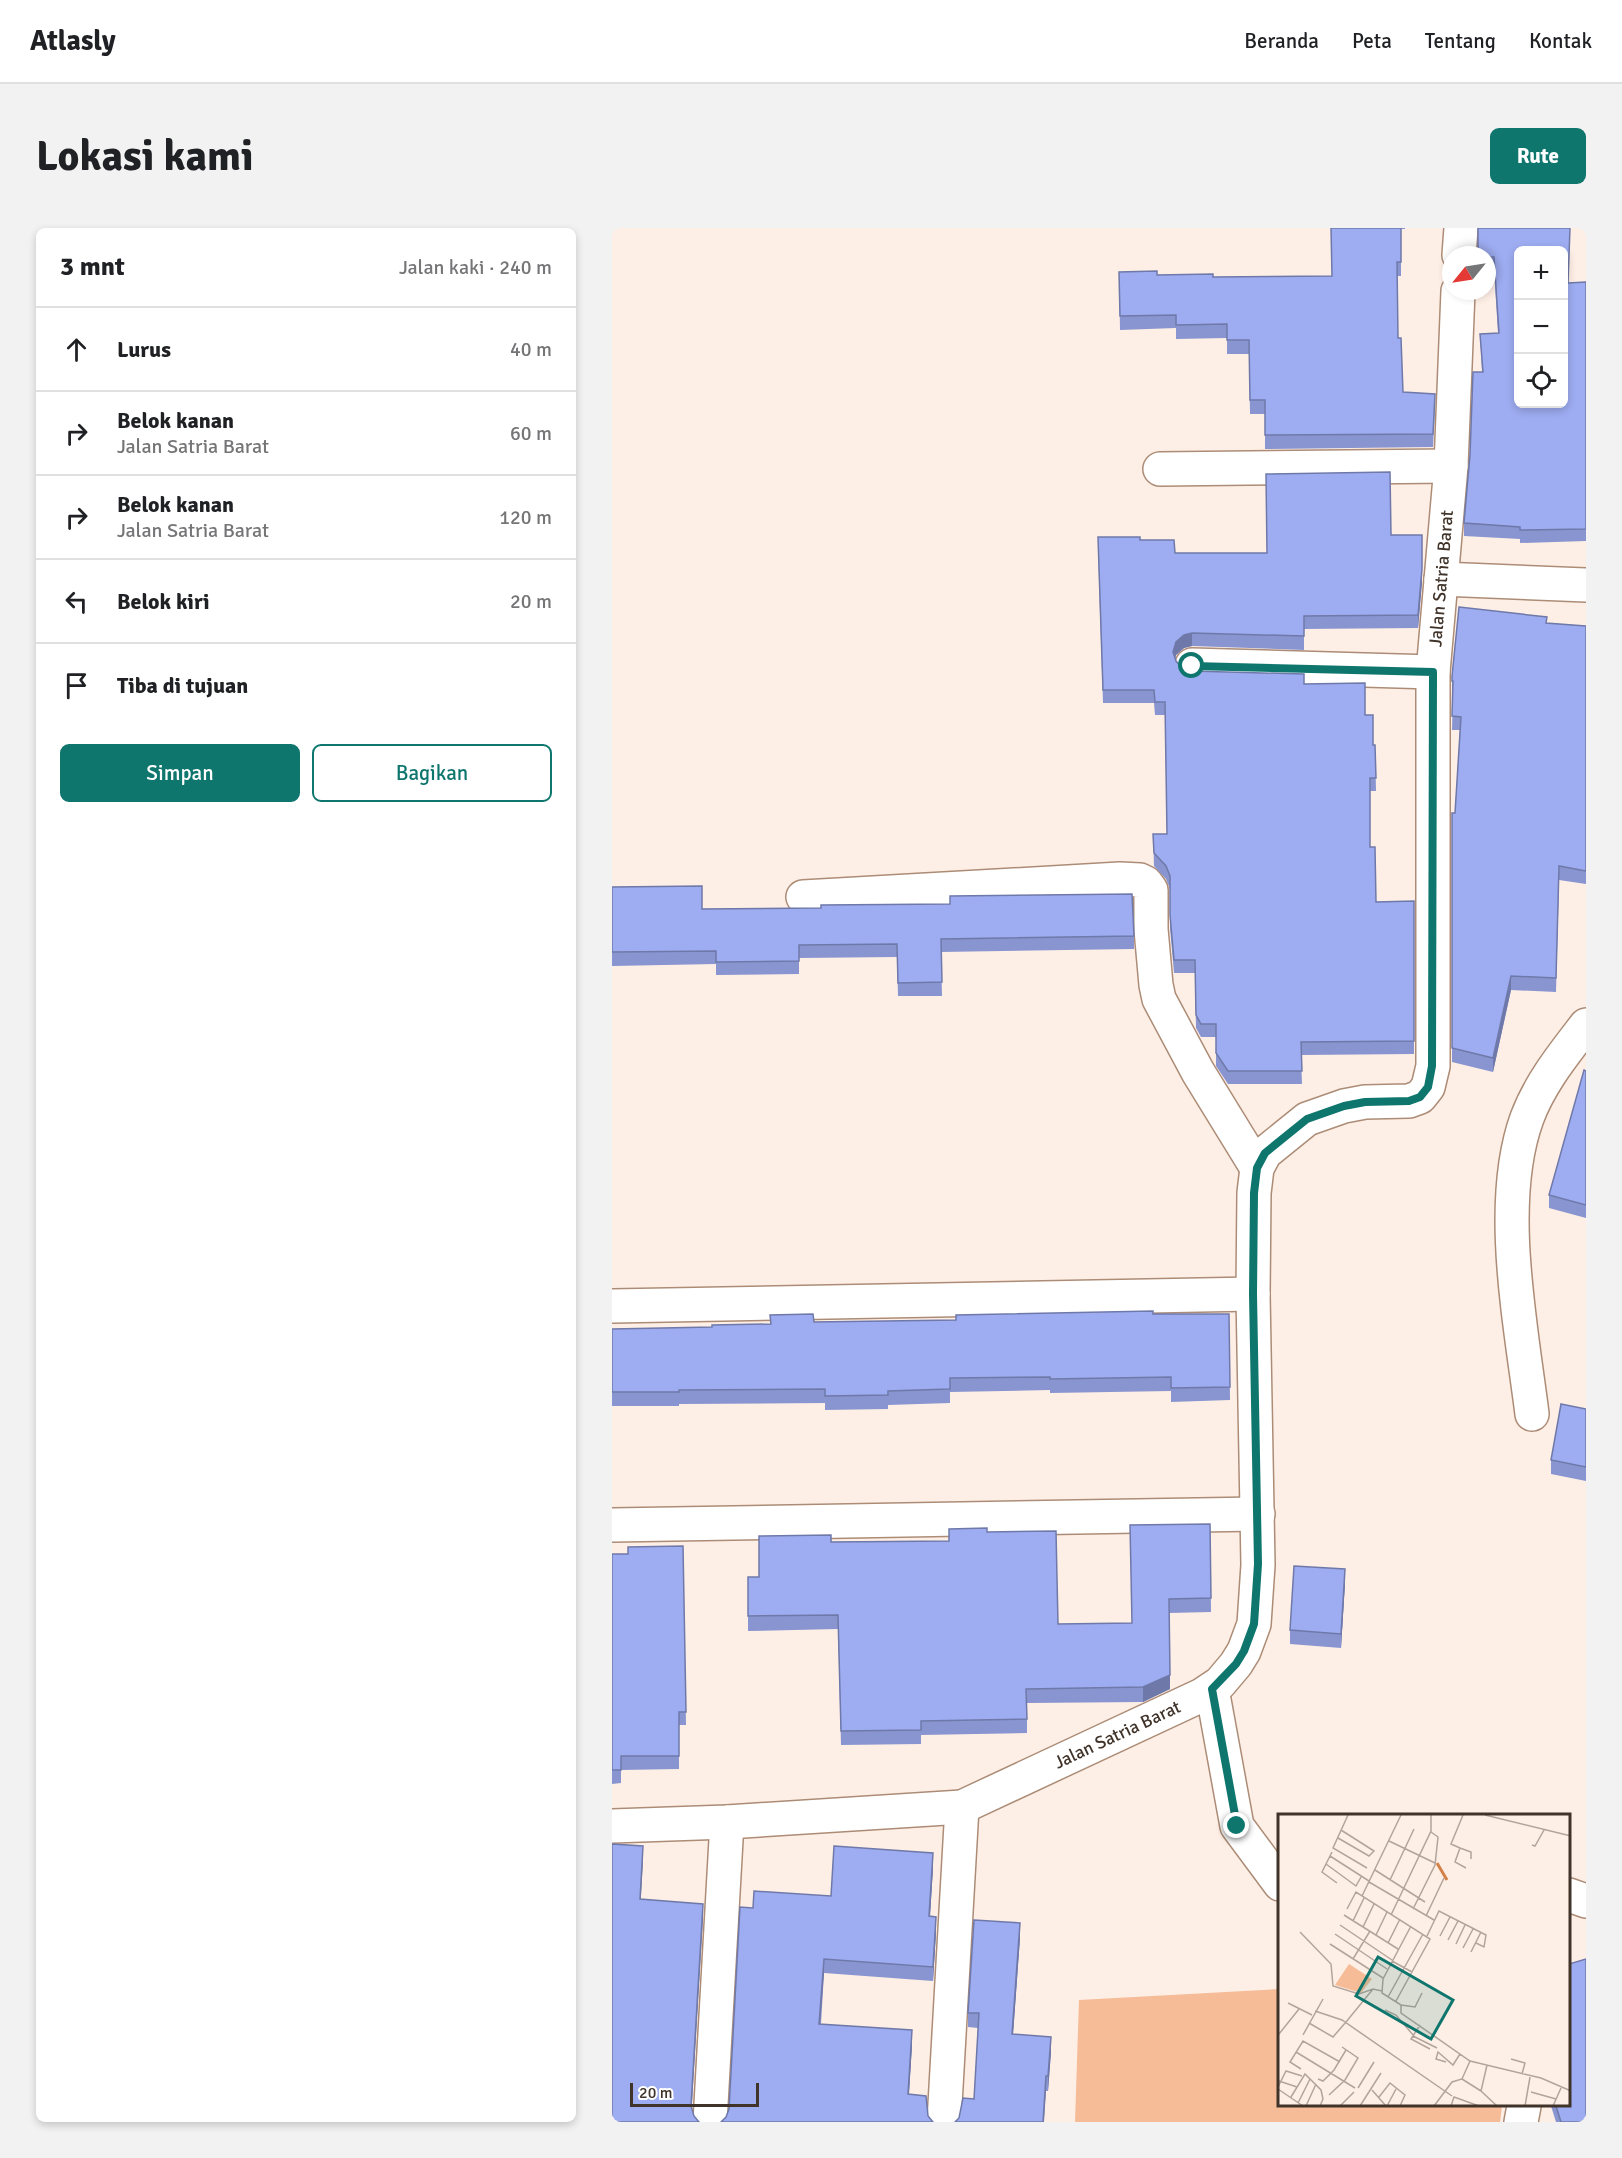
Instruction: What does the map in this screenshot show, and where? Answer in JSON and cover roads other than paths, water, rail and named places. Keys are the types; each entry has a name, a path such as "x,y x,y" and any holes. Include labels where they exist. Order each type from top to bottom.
{"street":[{"path":"1460,246 1461,228"},
{"name":"Jalan Satria Barat","path":"612,1826 727,1822 962,1807 1212,1689 1236,1664 1244,1651 1254,1624 1258,1564 1253,1294 1254,1193 1257,1168 1265,1153 1307,1119 1344,1106 1365,1102 1409,1101 1425,1092 1431,1081 1433,672 1450,466 1458,300"},
{"path":"1160,470 1450,466"},
{"path":"1441,579 1586,585"},
{"path":"1192,666 1433,672"},
{"path":"803,897 1120,879 1144,881 1152,894 1151,929 1159,999 1198,1072 1257,1168"},
{"path":"1532,1414 1512,1248 1516,1158 1527,1117 1548,1074 1586,1025"},
{"path":"612,1306 1253,1294"},
{"path":"612,1525 1258,1514"},
{"path":"1212,1689 1237,1826 1276,1868"},
{"path":"944,2122 962,1807"},
{"path":"710,2122 727,1822"},
{"path":"1571,1896 1586,1901"},
{"path":"1521,2122 1524,2107"}]}
